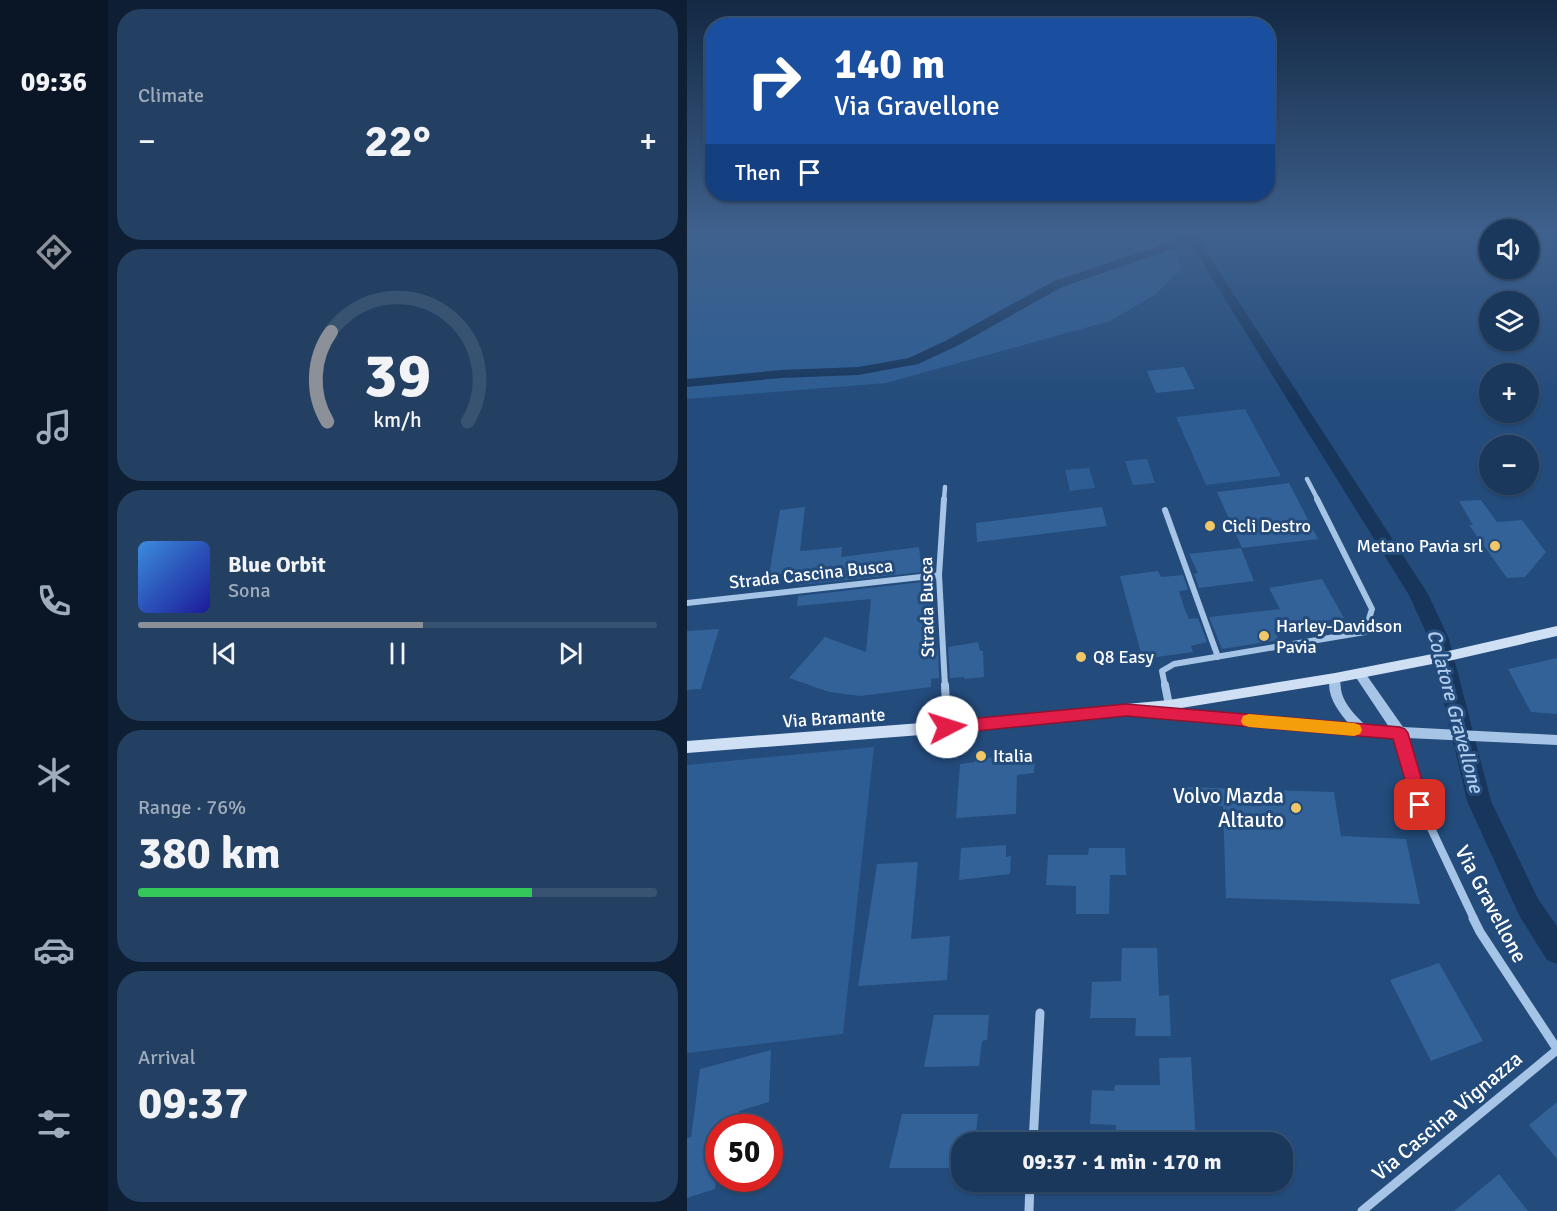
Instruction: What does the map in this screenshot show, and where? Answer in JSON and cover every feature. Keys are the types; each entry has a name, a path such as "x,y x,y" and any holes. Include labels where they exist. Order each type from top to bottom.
{"main road":[{"name":"Via Bramante","path":"687,747 947,727 1169,705 1335,678 1453,655 1557,631"}],"street":[{"path":"1169,705 1162,671 1174,664 1365,632 1372,609 1307,479"},
{"name":"Strada Busca","path":"945,487 939,575 947,727"},
{"path":"1165,510 1218,657"},
{"name":"Strada Cascina Busca","path":"687,603 939,575"},
{"path":"1359,673 1400,733"},
{"path":"1335,678 1333,689 1338,699 1349,717 1363,730"},
{"name":"Via Bramante","path":"1126,710 1400,733 1557,740"},
{"name":"Via Gravellone","path":"1400,733 1420,805 1480,932 1557,1049"},
{"path":"1033,1132 1040,1013"},
{"name":"Via Cascina Vignazza","path":"1362,1211 1557,1049"},
{"path":"1029,1211 1030,1192"}],"shaded area":[{"path":"687,290 1160,290 1110,321 886,383 687,399"},
{"path":"1245,409 1281,476 1206,485 1176,417"},
{"path":"1147,459 1155,483 1133,485 1125,461"},
{"path":"1089,468 1095,488 1070,491 1065,470"},
{"path":"874,747 843,1034 687,1053 687,765"}],"building":[{"path":"1184,367 1195,389 1156,393 1147,371"},
{"path":"1289,483 1318,539 1242,548 1217,492"},
{"path":"1481,500 1497,522 1522,520 1546,552 1525,577 1507,578 1469,525 1473,525 1459,501"},
{"path":"805,507 800,551 842,547 841,557 919,547 922,572 799,585 800,572 769,575 780,510"},
{"path":"1102,507 1107,526 977,542 976,523"},
{"path":"1241,548 1254,581 1199,588 1194,574 1198,573 1189,554"},
{"path":"1158,571 1161,577 1183,575 1188,590 1179,591 1184,607 1189,619 1198,618 1207,642 1191,646 1193,652 1150,658 1148,652 1141,653 1120,576"},
{"path":"1322,579 1344,618 1274,629 1279,640 1222,649 1209,617 1280,609 1269,588"},
{"path":"931,581 931,650 938,649 939,678 931,679 931,687 861,696 829,692 789,678 825,637 866,652 871,599 797,606 798,596"},
{"path":"719,629 701,689 687,690 687,631"},
{"path":"978,642 980,651 983,651 984,677 950,678 948,647"},
{"path":"1557,658 1557,714 1531,712 1508,669"},
{"path":"1018,755 1018,759 1035,758 1034,773 1017,775 1016,814 956,818 960,764 975,762 976,759"},
{"path":"1183,787 1334,792 1341,836 1406,839 1420,904 1226,898 1223,806 1184,804"},
{"path":"1006,845 1006,857 1011,856 1010,874 959,880 961,848"},
{"path":"1089,848 1125,848 1126,875 1110,875 1109,914 1076,914 1076,886 1046,885 1048,855 1088,855"},
{"path":"918,862 911,939 950,936 947,980 858,986 877,864"},
{"path":"1122,948 1157,948 1159,996 1169,995 1171,1036 1135,1036 1136,1018 1090,1018 1092,982 1121,981"},
{"path":"1439,963 1483,1041 1431,1061 1390,980"},
{"path":"934,1015 989,1015 987,1040 982,1041 979,1066 924,1067"},
{"path":"771,1050 769,1102 739,1111 739,1114 705,1114 706,1192 687,1198 687,1138 691,1137 700,1069"},
{"path":"1191,1057 1195,1132 1115,1132 1116,1125 1090,1124 1092,1090 1114,1091 1115,1085 1160,1085 1159,1058"},
{"path":"1557,1102 1557,1159 1529,1125"},
{"path":"902,1114 978,1114 976,1132 951,1132 951,1168 889,1168"},
{"path":"1499,1174 1528,1211 1454,1211 1488,1183"}],"waterway":[{"path":"687,383 781,374 858,371 913,361 952,343 1048,290"},
{"name":"Colatore Gravellone","path":"1225,290 1418,594 1439,639 1479,801 1529,908 1557,950"}],"slow traffic":[{"path":"1249,721 1354,730"}],"place":[{"name":"Cicli Destro","path":"1210,526"},
{"name":"Metano Pavia srl","path":"1495,546"},
{"name":"Harley-Davidson Pavia","path":"1264,636"},
{"name":"Q8 Easy","path":"1081,657"},
{"name":"Italia","path":"981,756"},
{"name":"Volvo Mazda Altauto","path":"1296,808"}],"route":[{"path":"947,727 1126,710 1400,733 1420,805"}]}
